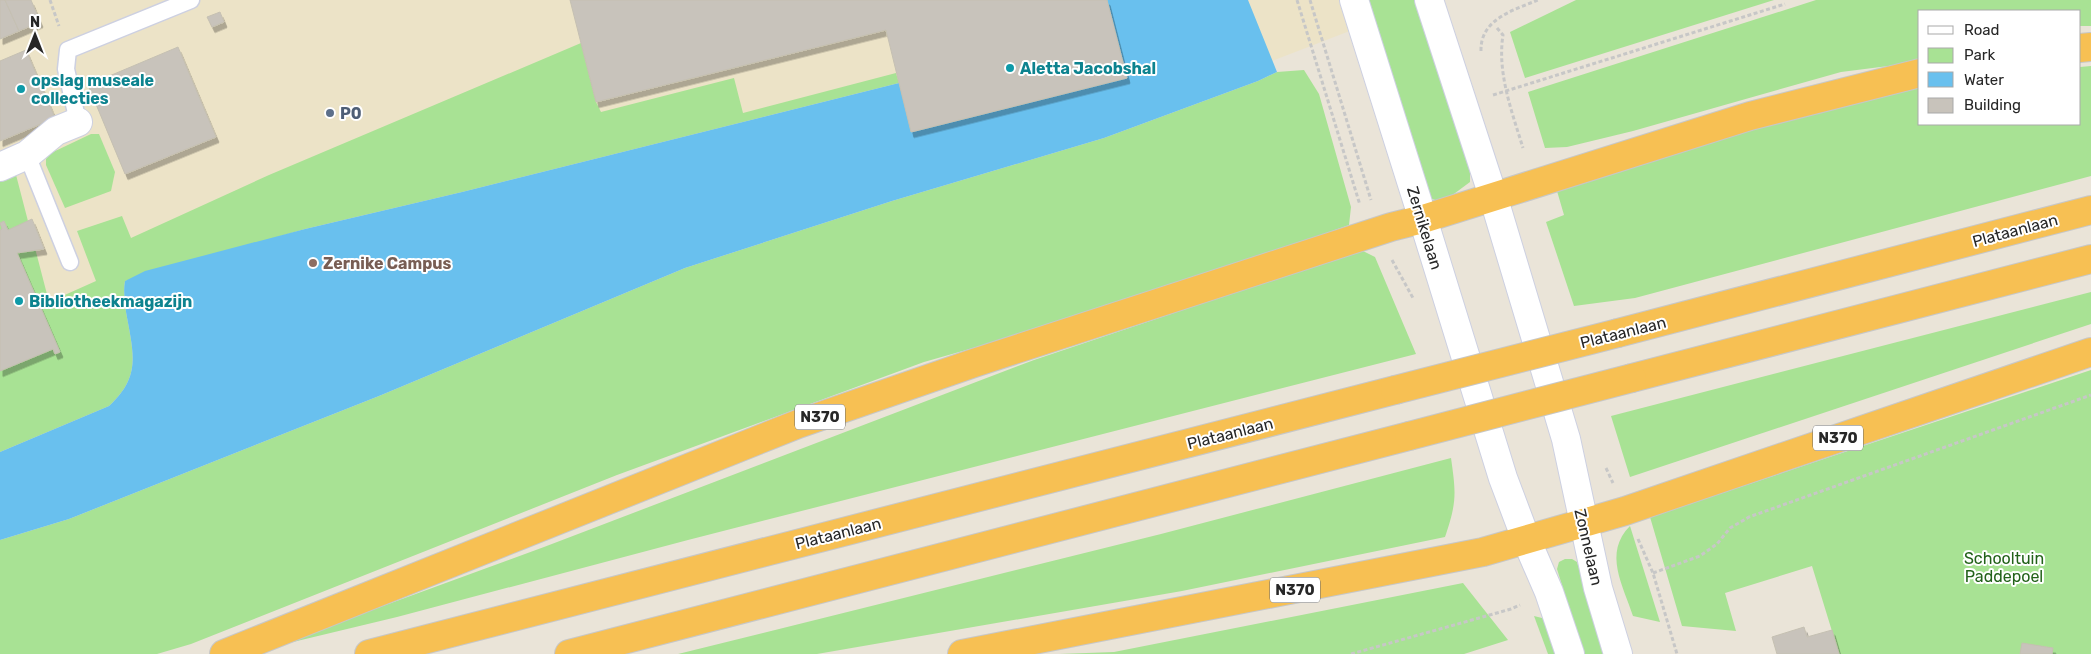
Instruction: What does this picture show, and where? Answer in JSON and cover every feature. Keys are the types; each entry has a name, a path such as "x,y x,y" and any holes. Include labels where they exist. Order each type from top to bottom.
{"highway":[{"name":"N370","path":"224,654 798,424 993,357 1391,227 1750,116 1918,74"},
{"name":"Plataanlaan","path":"370,654 2091,210"},
{"path":"568,654 2091,259"},
{"name":"N370","path":"962,654 1468,556 1625,511 2091,352"}],"main road":[{"name":"Zernikelaan","path":"1354,0 1424,218 1496,456 1526,539"},
{"path":"1429,0 1493,196"},
{"path":"0,167 27,155 56,131 78,122"},
{"name":"Zonnelaan","path":"1493,196 1566,439 1598,588 1618,654"},
{"path":"1526,539 1549,592 1570,654"}],"lane":[{"path":"78,122 66,69 68,50 191,0"},
{"path":"27,155 70,262"}],"path":[{"path":"1297,0 1363,212"},
{"path":"1310,0 1372,204"},
{"path":"1481,55 1480,47 1485,33 1500,16 1538,0"},
{"path":"1490,96 1785,4"},
{"path":"1497,28 1503,34 1501,46 1506,91 1524,148"},
{"path":"1653,572 1700,556 1717,544 1730,528 1749,517 2091,395"},
{"path":"1625,511 1653,572 1677,654"},
{"path":"1351,654 1520,605"}],"shaded area":[{"name":"Zernike Campus","path":"0,0 1430,0 1251,69 0,457"}],"green space":[{"path":"1365,0 1419,0 1470,165 1470,182 1443,202 1428,198"},
{"path":"1576,0 1774,0 1525,78 1510,32"},
{"path":"1816,0 2091,0 2091,26 2081,26 2081,10 1918,10 1918,62 1841,72 1633,131 1567,147 1545,148 1528,92"},
{"path":"581,43 596,102 601,112 734,78 743,113 896,73 899,83 462,192 305,229 125,281 124,296 131,339 132,363 131,374 127,384 119,395 109,406 0,452 0,177 15,171 49,302 96,281 77,231 122,216 131,238 269,175"},
{"path":"2091,66 2091,176 1635,298 1574,306 1546,222 1564,215 1557,191 1717,139 1876,94 1918,87 1918,125 2081,125 2081,67"},
{"path":"1304,70 1319,94 1351,207 1349,225 1218,272 1051,326 924,362 617,475 191,644 157,654 0,654 0,540 69,519 379,396 685,268 892,201 1104,138 1258,81 1277,72"},
{"path":"91,134 99,134 115,172 111,191 65,208 46,165 46,159 51,153"},
{"path":"1361,250 1375,257 1416,354 688,540 397,617 268,648 544,547 1034,360"},
{"path":"2091,292 2091,324 1630,477 1611,416"},
{"name":"Schooltuin Paddepoel","path":"2091,370 2091,654 1839,654 1812,566 1725,593 1736,631 1682,626 1650,517"},
{"path":"1451,458 1454,498 1452,515 1445,537 1182,591 817,654 678,654 1161,534"},
{"path":"1630,526 1660,622 1633,616 1621,581 1616,558 1622,536"},
{"path":"1565,559 1572,559 1577,562 1607,654 1583,654 1557,569 1559,562"},
{"path":"1463,583 1508,640 1464,654 1059,654 1114,652"},
{"path":"1534,616 1546,619 1559,654 1548,654"}],"water":[{"path":"1107,0 1248,0 1277,72 1258,81 1104,138 892,201 685,268 379,396 69,519 0,540 0,452 109,406 119,395 127,384 131,374 132,363 131,339 124,296 125,281 145,271 305,229 462,192 899,83 912,132 1127,78"}],"building":[{"path":"0,0 5,0 19,31 0,39"},
{"path":"5,0 31,0 40,22 19,31"},
{"name":"Aletta Jacobshal","path":"570,0 1107,0 1127,78 911,132 886,30 596,102"},
{"path":"220,12 224,22 212,27 207,17"},
{"path":"178,47 216,137 125,174 88,85"},
{"name":"opslag museale collecties","path":"26,50 55,118 0,141 0,61"},
{"name":"Bibliotheekmagazijn","path":"32,219 44,249 17,253 60,352 55,354 53,349 0,371 0,230 2,229 0,223 4,221 8,230"},
{"path":"1804,627 1807,637 1832,630 1839,654 1777,654 1772,637"},
{"path":"2022,643 2053,648 2052,654 2020,654"}],"place":[{"name":"Aletta Jacobshal","path":"1010,68"},
{"name":"opslag museale collecties","path":"21,89"},
{"name":"P0","path":"330,113"},
{"name":"Zernike Campus","path":"313,263"},
{"name":"Bibliotheekmagazijn","path":"19,301"}]}
